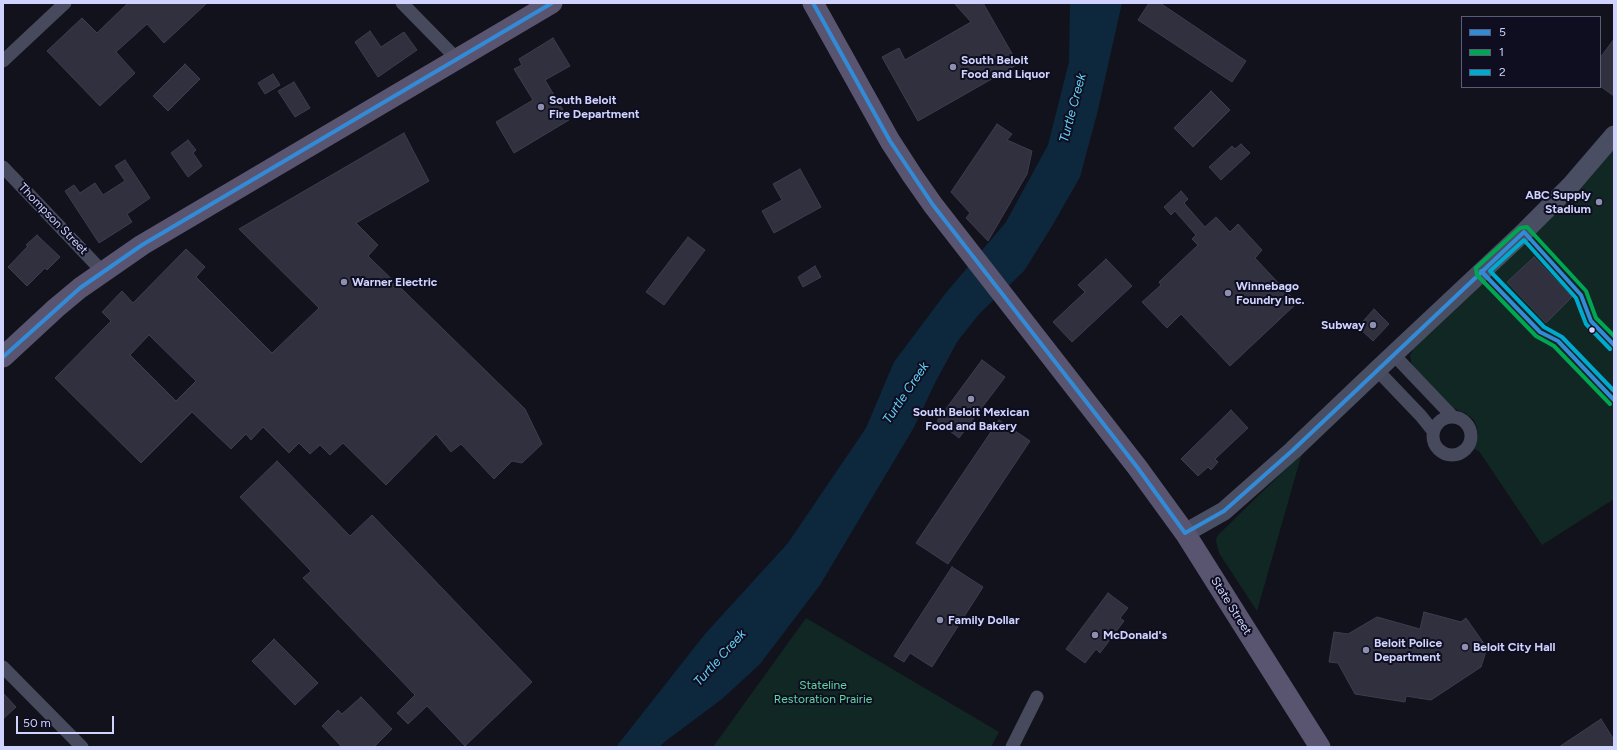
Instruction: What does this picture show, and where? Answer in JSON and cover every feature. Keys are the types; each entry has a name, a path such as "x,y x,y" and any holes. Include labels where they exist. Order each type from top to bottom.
{"main road":[{"path":"3,357 56,308 102,271 149,241 552,3"},
{"name":"State Street","path":"813,3 890,141 933,205 1137,467 1185,533 1320,747"}],"street":[{"path":"3,61 65,3"},
{"path":"402,3 457,59"},
{"path":"1185,533 1224,510 1293,450 1556,201 1589,166 1614,135"},
{"name":"Thompson Street","path":"3,167 102,271"},
{"path":"1393,354 1409,373 1453,417"},
{"path":"1377,370 1421,416 1433,431"},
{"path":"1446,418 1459,418 1469,427 1470,440 1464,450 1454,455 1442,452 1434,444 1433,431 1436,425 1446,418"},
{"path":"3,667 82,747"},
{"path":"1012,747 1037,697"}],"green space":[{"path":"1614,147 1614,499 1542,545 1479,451 1474,449 1478,435 1474,420 1465,413 1453,408 1412,366 1410,356 1414,346"},
{"path":"1302,453 1257,611 1219,553 1216,541 1217,536"},
{"name":"Stateline Restoration Prairie","path":"806,618 999,732 991,747 713,747"}],"water":[{"name":"Turtle Creek","path":"1070,3 1122,3 1097,114 1080,177 1052,226 1024,271 979,314 957,342 913,429 820,585 760,664 722,699 663,743 660,747 616,747 705,634 788,543 866,428 894,362 945,294 1006,222 1048,145 1069,62"}],"building":[{"path":"128,3 207,3 164,43 147,24 116,52 135,73 100,106 47,51 82,18 97,33"},
{"name":"South Beloit Food and Liquor","path":"954,3 983,3 1018,64 918,121 882,57 899,48 905,60 971,22"},
{"path":"1149,3 1160,3 1246,61 1232,82 1138,20"},
{"path":"370,31 381,47 404,32 417,50 378,77 355,42"},
{"name":"South Beloit Fire Department","path":"553,38 570,66 545,80 569,120 514,153 496,122 533,100 514,69 522,65 519,59"},
{"path":"1614,39 1614,96 1601,87 1601,57"},
{"path":"185,64 200,79 168,111 153,96"},
{"path":"273,74 280,85 265,94 258,83"},
{"path":"294,82 310,108 295,117 278,91"},
{"path":"1211,91 1230,110 1193,147 1174,128"},
{"path":"997,124 1012,134 1007,140 1032,151 1027,174 988,241 966,218 970,213 951,192"},
{"path":"404,133 429,181 356,223 378,245 368,256 525,409 542,444 522,463 512,461 494,479 461,444 451,452 436,434 386,485 343,443 330,455 320,445 310,454 299,443 289,453 263,427 251,440 246,434 231,449 192,412 141,463 55,378 111,321 102,312 122,291 133,303 186,249 205,267 196,277 272,353 319,308 239,229","holes":["149,335 196,381 176,401 130,355"]},
{"path":"188,140 196,150 193,153 202,166 188,177 171,153"},
{"path":"1241,144 1250,153 1221,180 1209,167 1232,146 1235,149"},
{"path":"125,160 150,198 127,214 132,222 99,243 65,191 74,185 80,193 95,183 103,195 125,181 115,166"},
{"path":"800,169 821,207 774,233 762,211 782,200 773,184"},
{"name":"Winnebago Foundry Inc.","path":"1181,191 1188,199 1184,203 1205,227 1216,217 1230,232 1238,224 1262,250 1255,258 1297,303 1230,366 1181,314 1167,328 1142,302 1161,285 1159,282 1198,245 1192,239 1196,235 1175,211 1171,215 1164,207"},
{"path":"37,235 60,257 47,270 45,268 27,286 8,267 28,246 26,245"},
{"path":"688,237 705,250 664,305 646,292"},
{"path":"1534,257 1572,297 1546,323 1507,282"},
{"path":"1106,259 1132,286 1072,342 1053,322 1085,292 1078,285"},
{"path":"815,266 821,277 803,287 798,277"},
{"name":"Subway","path":"1374,309 1389,324 1373,341 1358,327"},
{"name":"South Beloit Mexican Food and Bakery","path":"982,360 1005,377 959,438 937,421"},
{"path":"1231,410 1248,428 1215,459 1218,462 1211,470 1208,467 1198,476 1181,459"},
{"path":"999,420 1030,441 948,564 916,543"},
{"path":"277,461 350,536 372,515 532,682 465,746 427,706 408,724 397,713 415,695 303,578 311,571 240,497"},
{"name":"Family Dollar","path":"952,567 983,587 932,667 910,653 904,662 894,656"},
{"name":"McDonald's","path":"1108,593 1128,608 1120,618 1124,621 1100,653 1096,649 1085,663 1066,649"},
{"path":"1424,612 1461,622 1466,618 1487,648 1481,667 1431,700 1406,696 1405,702 1355,694 1338,663 1329,662 1334,632 1348,634 1377,617 1420,629"},
{"path":"274,639 318,683 295,705 252,661"},
{"path":"3,693 16,707 3,719"},
{"path":"361,697 392,729 374,747 342,747 322,726 338,710 342,714"},
{"path":"1601,719 1614,740 1614,747 1559,747"}],"transit line":[{"name":"5","path":"3,357 80,288 142,245 552,3"},
{"name":"5","path":"813,3 890,141 933,205 1137,467 1185,533 1224,511 1293,450 1524,232 1581,295 1591,321 1614,345"},
{"name":"1","path":"1610,404 1554,346 1536,336 1477,275 1476,268 1520,228 1527,227 1586,291 1596,318 1614,336"},
{"name":"2","path":"1610,349 1586,324 1576,298 1524,240 1490,271 1544,327 1562,337 1614,391"},
{"name":"5","path":"1481,271 1540,332 1558,341 1614,400"}],"place":[{"name":"South Beloit Food and Liquor","path":"953,67"},
{"name":"South Beloit Fire Department","path":"541,107"},
{"name":"ABC Supply Stadium","path":"1599,202"},
{"name":"Warner Electric","path":"344,282"},
{"name":"Winnebago Foundry Inc.","path":"1228,293"},
{"name":"Subway","path":"1373,325"},
{"name":"South Beloit Mexican Food and Bakery","path":"971,399"},
{"name":"Family Dollar","path":"940,620"},
{"name":"McDonald's","path":"1095,635"},
{"name":"Beloit City Hall","path":"1465,647"},
{"name":"Beloit Police Department","path":"1366,650"}]}
